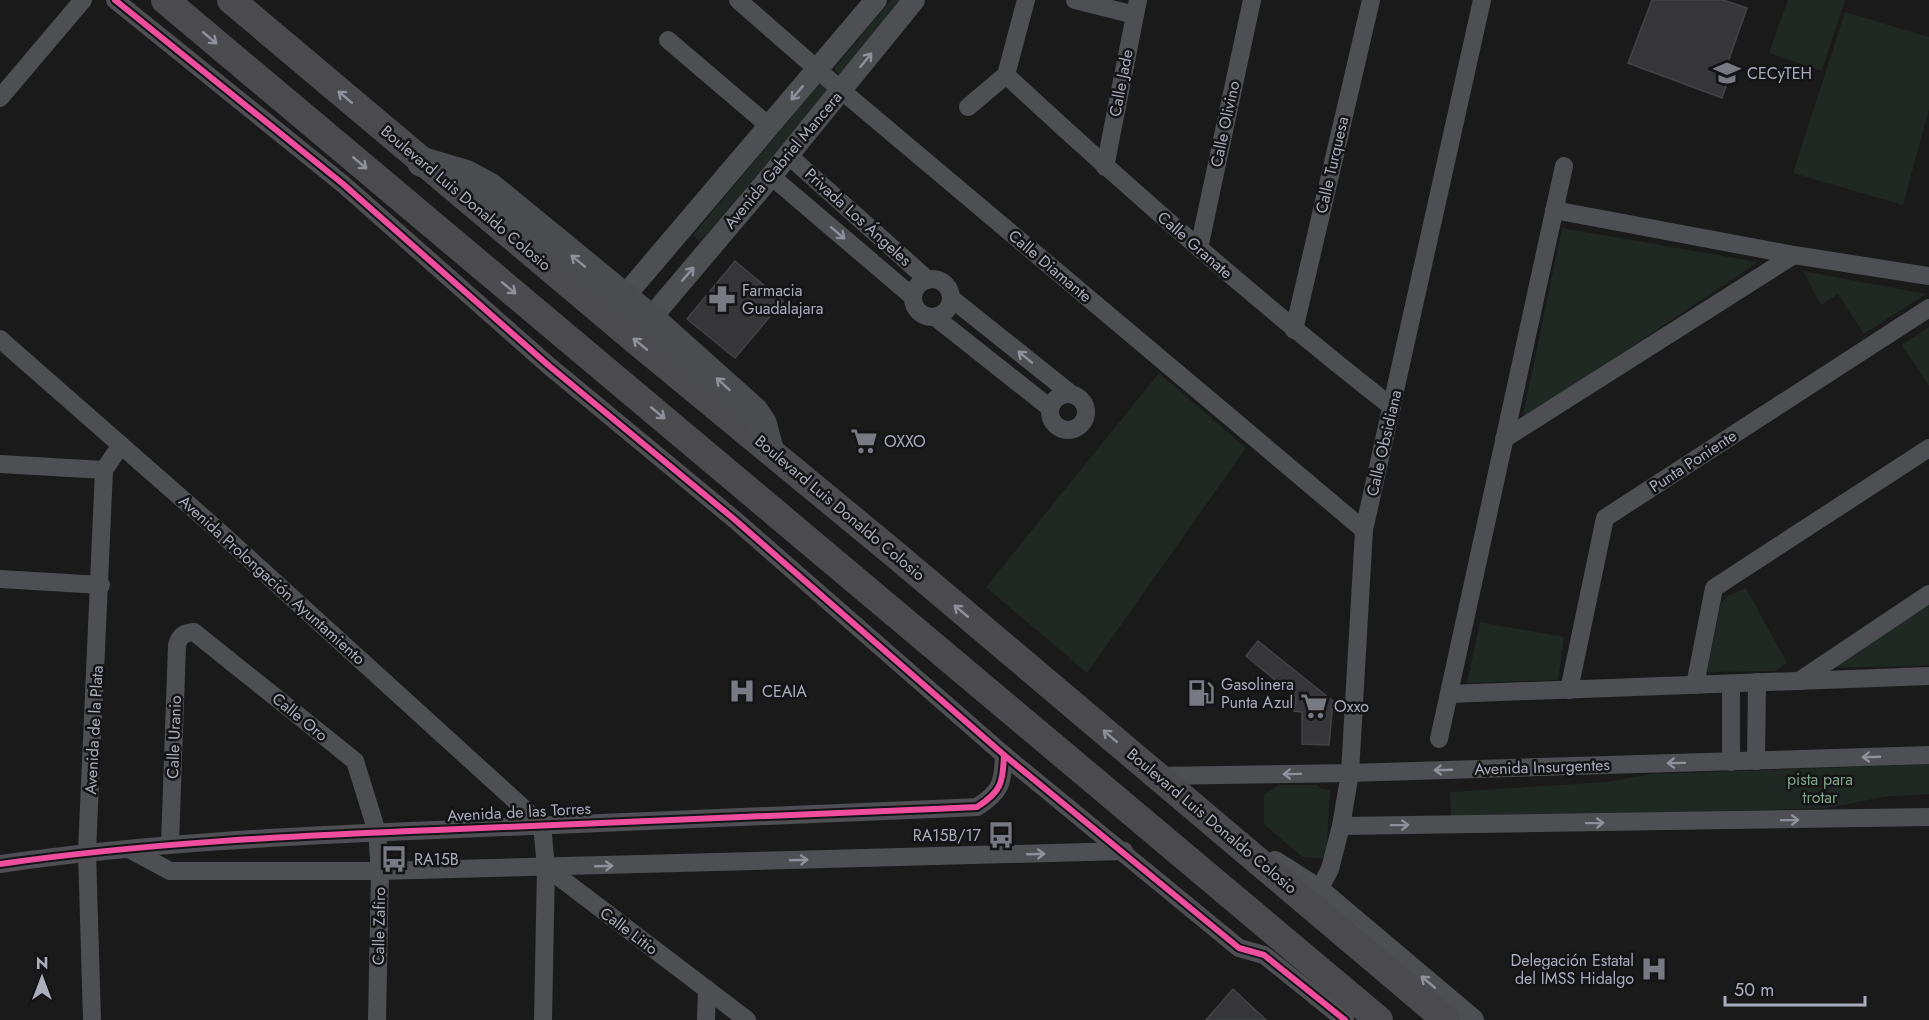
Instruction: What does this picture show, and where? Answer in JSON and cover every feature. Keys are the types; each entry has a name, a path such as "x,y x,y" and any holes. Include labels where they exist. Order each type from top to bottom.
{"highway":[{"path":"422,162 466,174 490,188 650,319 754,412 762,424 768,447"}],"main road":[{"path":"165,0 1379,1020"},
{"name":"Boulevard Luis Donaldo Colosio","path":"231,0 422,162 768,447 1446,1020"}],"street":[{"path":"0,98 83,0"},
{"path":"115,0 344,184 548,364 734,519 1004,755 1124,851 1239,948 1264,955 1345,1020"},
{"name":"Calle Diamante","path":"738,0 841,90 1364,530"},
{"name":"Avenida Gabriel Mancera","path":"623,298 876,0"},
{"name":"Avenida Gabriel Mancera","path":"650,319 771,176 914,0"},
{"path":"968,107 1005,75 1026,0"},
{"path":"1075,0 1136,7"},
{"name":"Calle Olivino","path":"1199,248 1252,0"},
{"name":"Calle Turquesa","path":"1294,330 1371,0"},
{"name":"Calle Obsidiana","path":"1319,890 1330,869 1341,826 1350,773 1364,530 1482,0"},
{"name":"Calle Jade","path":"1105,166 1136,7"},
{"path":"668,40 769,126"},
{"name":"Calle Granate","path":"1005,75 1105,166 1294,330 1392,407"},
{"name":"Privada Los Ángeles","path":"788,155 928,280"},
{"path":"1439,739 1564,166"},
{"name":"Privada Los Ángeles","path":"771,176 913,297"},
{"path":"1554,210 1794,255 1929,276"},
{"path":"681,230 707,252"},
{"path":"1504,439 1794,255"},
{"path":"928,280 944,284 951,298 1085,403 1087,412 1080,427 1071,431 1062,430 1055,425 1050,408 935,317 919,312 913,297 918,286 928,280"},
{"path":"935,317 949,307 951,298"},
{"name":"Punta Poniente","path":"1569,690 1605,518 1929,308"},
{"name":"Avenida Prolongación Ayuntamiento","path":"0,339 121,445 542,825"},
{"path":"1050,408 1061,395 1070,393"},
{"path":"0,451 7,464 105,470 121,445"},
{"path":"1695,685 1714,588 1929,447"},
{"name":"Avenida de la Plata","path":"92,1020 87,851 105,470"},
{"path":"0,579 101,585"},
{"path":"1799,681 1929,594"},
{"name":"Calle Oro","path":"185,633 194,632 198,635 355,761 377,832"},
{"name":"Calle Uranio","path":"170,844 177,645 180,637 185,633"},
{"path":"1449,694 1929,676"},
{"path":"1756,761 1757,682"},
{"path":"1731,684 1731,762"},
{"name":"Avenida de las Torres","path":"0,864 87,851 253,839 977,807 996,795 1003,774 1004,755"},
{"name":"Avenida Insurgentes","path":"1155,776 1350,773 1929,755"},
{"path":"1341,826 1929,817"},
{"path":"542,825 546,867 543,1020"},
{"path":"1220,827 1319,890 1473,1020"},
{"name":"Calle Zafiro","path":"377,832 380,872 378,1020"},
{"path":"253,839 253,872"},
{"path":"129,849 170,872 380,872 1124,851"},
{"name":"Calle Litio","path":"546,867 747,1020"},
{"path":"706,1020 707,990"}],"green space":[{"path":"891,0 905,0 840,75 834,69"},
{"path":"1788,0 1845,0 1822,71 1769,53"},
{"path":"1845,12 1929,37 1929,109 1903,205 1793,173"},
{"path":"820,83 827,88 827,92 700,242 693,235"},
{"path":"1562,228 1758,262 1522,420"},
{"path":"1803,271 1926,294 1864,334 1838,294 1821,305"},
{"path":"1929,327 1929,386 1902,345"},
{"path":"1159,373 1246,448 1087,673 986,587"},
{"path":"1746,588 1787,663 1775,671 1707,672 1721,603 1728,596"},
{"path":"1929,603 1929,665 1830,668"},
{"path":"1480,622 1564,637 1558,680 1467,683"},
{"name":"pista para trotar","path":"1929,764 1929,794 1889,796 1827,808 1451,819 1450,792 1607,782 1652,774"},
{"path":"1279,785 1317,785 1321,789 1330,790 1326,859 1302,857 1264,824 1264,795"}],"building":[{"path":"1652,0 1723,0 1747,8 1728,62 1734,64 1722,98 1628,63"},
{"path":"735,261 783,301 735,358 687,319"},
{"name":"Oxxo","path":"1258,641 1333,701 1329,745 1302,744 1302,712 1294,711 1296,697 1246,656"},
{"path":"1233,989 1266,1020 1206,1020"}],"cycle path":[{"path":"115,0 343,184 548,365 734,519 1004,755 1239,948 1264,955 1345,1020"},
{"path":"0,864 109,851 272,838 977,807 999,786 1003,773 1004,755"}],"place":[{"name":"CECyTEH","path":"1727,73"},
{"name":"Farmacia Guadalajara","path":"722,299"},
{"name":"OXXO","path":"864,441"},
{"name":"CEAIA","path":"742,691"},
{"name":"Gasolinera Punta Azul","path":"1201,693"},
{"name":"Oxxo","path":"1314,706"},
{"name":"RA15B/17","path":"1001,835"},
{"name":"RA15B","path":"394,859"},
{"name":"Delegación Estatal del IMSS Hidalgo","path":"1654,969"}]}
